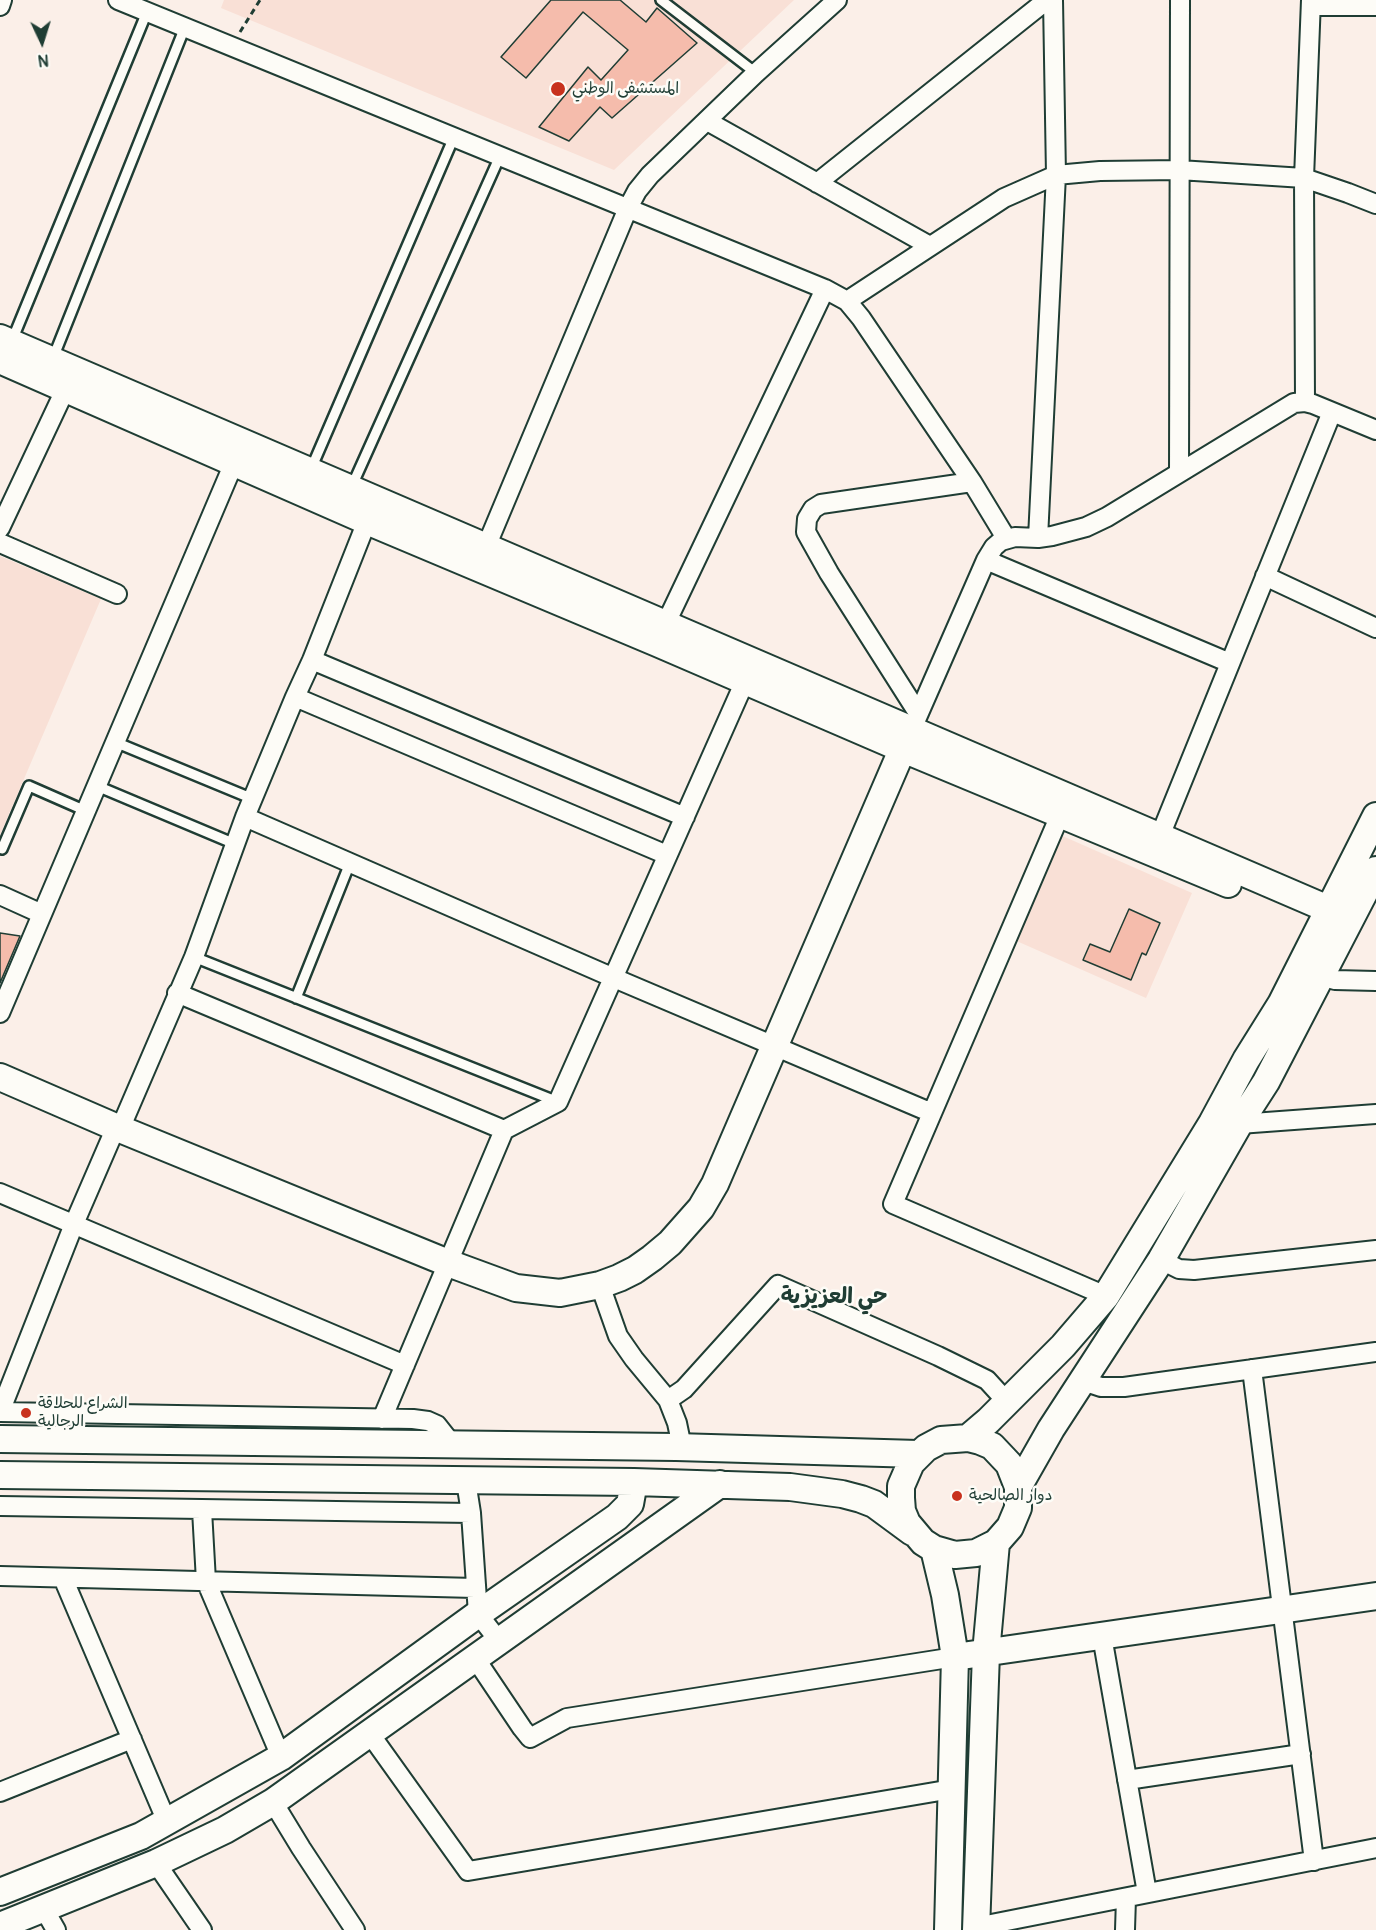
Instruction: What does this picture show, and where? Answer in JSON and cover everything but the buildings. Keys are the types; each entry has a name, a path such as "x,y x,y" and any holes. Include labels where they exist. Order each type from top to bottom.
{"street":[{"path":"0,6 2,0"},
{"path":"118,0 825,289 848,301 972,482 1006,538"},
{"path":"486,547 637,191 650,175 756,73 837,0"},
{"path":"817,183 1047,0"},
{"path":"1038,538 1056,175 1053,0"},
{"path":"1179,472 1180,0"},
{"path":"1305,402 1304,178 1311,3 1376,6"},
{"path":"706,121 930,246"},
{"path":"848,301 1004,198 1056,175 1100,171 1179,170 1304,178 1376,204"},
{"path":"666,623 825,289"},
{"path":"4,347 52,361 239,453 367,521 745,681 911,730 1060,815 1325,916"},
{"path":"4,347 65,390 239,453 310,471 1160,836 1325,916"},
{"path":"0,528 65,390"},
{"path":"0,1077 118,1128 448,1263 516,1288 560,1293 600,1285 635,1270 652,1258 687,1226 715,1184 911,730 986,560 994,547 1006,538 1038,538 1067,532 1096,522 1294,403 1305,402 1376,430"},
{"path":"1160,836 1332,411"},
{"path":"0,1013 239,453"},
{"path":"911,730 806,532 807,519 813,509 821,504 972,482"},
{"path":"367,521 312,660 245,817 194,957 74,1224 0,1412 413,1419 437,1425 452,1444"},
{"path":"0,543 117,594"},
{"path":"986,560 1230,663"},
{"path":"1265,576 1376,628"},
{"path":"312,660 685,817"},
{"path":"382,1419 504,1130 558,1102 745,681"},
{"path":"295,697 667,855"},
{"path":"1060,815 892,1204 1106,1296"},
{"path":"968,1438 1008,1403 1070,1339 1106,1296 1212,1123 1246,1060 1281,1004 1376,816"},
{"path":"245,817 614,978 932,1113"},
{"path":"1018,1486 1051,1429 1161,1260 1239,1124 1266,1082 1376,870"},
{"path":"0,895 42,914"},
{"path":"1321,976 1335,980 1376,981"},
{"path":"177,993 504,1130"},
{"path":"1239,1124 1376,1114"},
{"path":"0,1193 405,1365"},
{"path":"1161,1260 1179,1269 1194,1270 1376,1250"},
{"path":"600,1285 618,1336 668,1400 677,1423 682,1447"},
{"path":"668,1400 684,1389 778,1286 987,1380 1008,1403"},
{"path":"1083,1381 1101,1387 1117,1388 1376,1352"},
{"path":"1252,1369 1314,1860"},
{"path":"0,1475 634,1482 790,1487 852,1496 874,1504 934,1549 944,1553 966,1555 976,1553 996,1543 1015,1518 1019,1497 1018,1486 1009,1464 1001,1454 992,1446 968,1438 941,1440 918,1454 905,1474 901,1486 902,1511 914,1533"},
{"path":"0,1439 682,1447 918,1454"},
{"path":"466,1481 471,1513 478,1614 499,1641"},
{"path":"0,1892 141,1836 281,1757 625,1510 630,1504 634,1482"},
{"path":"0,1926 50,1919 156,1863 225,1830 273,1802 720,1484"},
{"path":"0,1506 471,1513"},
{"path":"202,1510 206,1581 281,1757"},
{"path":"996,1543 986,1653 976,1928 1376,1848"},
{"path":"934,1549 945,1594 955,1657 952,1789 945,1930"},
{"path":"0,1576 475,1588"},
{"path":"63,1578 167,1822"},
{"path":"475,1658 530,1738 567,1718 955,1657 1376,1596"},
{"path":"1102,1636 1147,1893"},
{"path":"370,1734 468,1871 952,1789"},
{"path":"0,1792 132,1739"},
{"path":"1127,1780 1301,1754"},
{"path":"273,1802 355,1930"},
{"path":"156,1863 202,1930"},
{"path":"1125,1930 1126,1898"}],"lane":[{"path":"661,0 756,73"},
{"path":"4,347 147,12"},
{"path":"52,361 185,27"},
{"path":"310,471 454,137"},
{"path":"350,489 500,156"},
{"path":"116,742 253,800"},
{"path":"0,848 2,849 29,786 86,811"},
{"path":"97,786 235,844"},
{"path":"296,998 350,863"},
{"path":"194,957 558,1102"}],"path":[{"path":"232,47 260,0"}],"shaded area":[{"name":"المستشفى الوطني","path":"224,0 794,0 614,170 221,8"},
{"path":"0,556 101,599 0,835"},
{"path":"1058,834 1192,893 1146,998 1012,939"}],"place":[{"name":"المستشفى الوطني","path":"558,89"},
{"name":"الشراع للحلاقة الرجالية","path":"26,1413"},
{"name":"دوار الصالحية","path":"957,1496"}],"district":[{"name":"حي العزيزية","path":"834,1297"}]}
